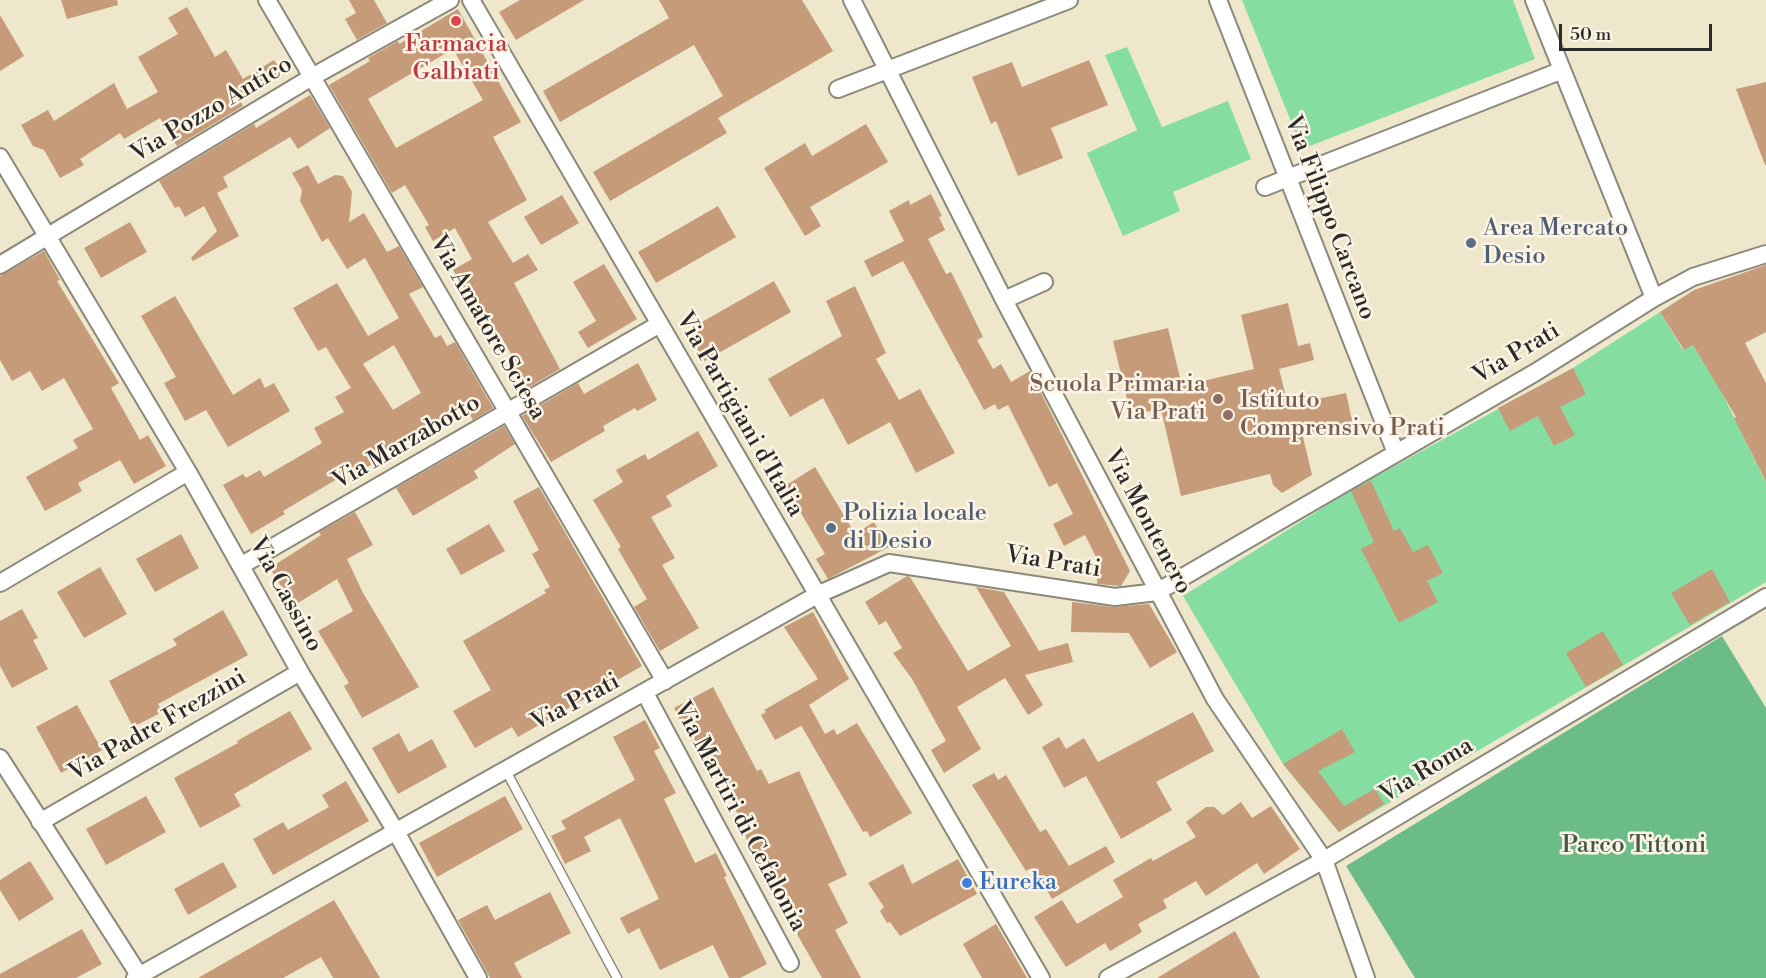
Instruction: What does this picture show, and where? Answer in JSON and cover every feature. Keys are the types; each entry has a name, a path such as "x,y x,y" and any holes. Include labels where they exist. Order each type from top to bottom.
{"street":[{"name":"Via Amatore Sciesa","path":"267,0 666,681"},
{"name":"Via Pozzo Antico","path":"0,265 312,77 450,0"},
{"name":"Via Partigiani d'Italia","path":"471,0 658,325 1041,978"},
{"name":"Via Montenero","path":"852,0 1004,300 1156,592 1215,699 1324,860 1366,978"},
{"path":"838,89 1069,0"},
{"name":"Via Filippo Carcano","path":"1218,0 1396,453"},
{"path":"1534,0 1560,71 1654,298"},
{"path":"1265,186 1560,71"},
{"name":"Via Cassino","path":"0,157 188,472 300,672 394,830 478,978"},
{"name":"Via Prati","path":"139,977 394,830 645,693 818,595 889,563 1116,597 1156,592 1536,372 1654,298 1693,277 1766,254"},
{"path":"1004,300 1044,282"},
{"name":"Via Marzabotto","path":"242,566 658,325"},
{"path":"0,583 188,472"},
{"name":"Via Roma","path":"1108,978 1324,860 1766,597"},
{"name":"Via Padre Frezzini","path":"40,822 300,672"},
{"name":"Via Martiri di Cefalonia","path":"645,693 790,963"},
{"path":"0,758 139,977"}],"lane":[{"path":"504,769 617,978"}],"green space":[{"path":"1242,0 1513,0 1535,59 1302,149"},
{"path":"1127,47 1162,127 1228,101 1251,159 1173,192 1180,211 1123,236 1087,153 1137,130 1105,55"},
{"path":"1660,312 1683,350 1693,345 1722,393 1766,483 1766,582 1339,832 1283,764 1183,596 1351,490 1573,368"},
{"name":"Parco Tittoni","path":"1722,636 1766,708 1766,978 1415,978 1346,866"}],"building":[{"path":"61,0 117,0 118,5 67,19"},
{"path":"349,0 374,0 387,23 357,40 345,19 356,13"},
{"path":"520,0 584,0 516,40 499,12"},
{"path":"659,0 802,0 833,51 718,118 727,133 610,201 593,172 723,96 694,45 560,122 543,91 669,18"},
{"path":"187,7 215,57 226,50 243,79 274,60 283,74 240,100 243,106 177,146 160,118 124,139 120,133 80,159 84,165 60,178 44,150 33,146 21,125 48,110 54,121 114,83 127,109 158,92 138,57 178,34 168,18"},
{"path":"458,9 521,122 493,137 527,200 488,222 513,263 528,254 538,270 514,283 560,369 526,389 513,368 518,366 499,333 495,336 469,290 466,292 453,270 472,259 455,228 433,241 425,227 429,225 405,185 392,193 329,85 370,61 368,58 398,41 399,44","holes":["453,49 483,100 396,148 368,99"]},
{"path":"0,15 24,56 0,71"},
{"path":"1089,60 1108,105 1051,128 1063,158 1018,176 996,121 991,124 972,77 1012,62 1022,87"},
{"path":"1766,82 1766,165 1765,165 1736,89"},
{"path":"310,95 330,128 298,149 290,137 223,177 228,187 217,193 239,236 193,261 191,258 217,231 204,206 185,217 179,206 175,208 159,181 254,124 256,128"},
{"path":"866,124 888,162 810,207 821,226 805,236 764,168 805,143 812,156"},
{"path":"308,165 318,184 335,175 343,176 352,192 349,222 364,213 387,252 399,246 423,287 409,294 435,338 441,335 447,346 455,342 493,408 473,420 465,406 375,458 376,462 351,476 349,472 283,511 285,514 251,534 223,485 243,474 246,478 260,470 264,477 322,443 314,428 344,412 335,397 351,388 326,347 318,351 293,308 337,283 368,336 399,318 365,258 347,269 328,238 322,242 300,201 302,190 292,173","holes":["394,345 421,393 393,410 363,364"]},
{"path":"931,194 942,216 939,217 945,230 928,239 946,274 951,272 983,337 977,340 993,369 1001,364 1011,382 1030,371 1130,571 1121,586 1097,584 1098,561 1085,535 1064,546 1053,524 1073,514 1057,483 1049,487 1008,405 998,410 995,404 984,410 903,261 872,277 864,261 904,241 889,211 909,200 910,205"},
{"path":"562,195 579,223 541,245 524,217"},
{"path":"718,206 736,237 656,283 638,252"},
{"path":"130,222 147,252 101,278 84,248"},
{"path":"44,251 60,280 57,281 119,383 111,388 140,440 148,435 166,466 134,484 120,460 78,483 82,491 45,511 26,477 78,448 73,440 93,429 64,378 42,391 30,371 12,381 0,360 0,276"},
{"path":"604,264 637,319 588,348 578,332 596,321 573,282"},
{"path":"1766,265 1766,332 1745,343 1766,383 1766,482 1734,418 1736,417 1693,345 1684,350 1660,312 1694,290"},
{"path":"774,281 791,312 703,362 686,331"},
{"path":"855,286 886,353 876,359 899,400 920,389 955,453 916,473 890,422 848,445 823,398 790,417 768,379 842,336 826,301"},
{"path":"175,296 233,395 260,378 265,388 274,383 290,411 228,447 206,410 185,421 164,383 176,377 141,316"},
{"path":"1288,303 1298,346 1310,343 1314,360 1279,369 1288,405 1346,393 1353,425 1303,437 1312,475 1282,493 1273,485 1270,474 1181,496 1161,409 1131,415 1113,341 1168,328 1182,386 1254,369 1241,315"},
{"path":"638,363 657,400 637,411 635,408 603,426 605,431 551,462 522,416 578,383 584,394"},
{"path":"1573,368 1586,394 1560,407 1575,435 1554,446 1538,416 1510,431 1498,408"},
{"path":"504,426 515,444 474,471 478,478 413,516 396,488"},
{"path":"698,431 718,466 666,496 672,506 651,517 675,558 662,565 699,628 660,651 634,607 647,599 618,549 621,547 593,500 623,482 616,470 645,454 648,460"},
{"name":"Polizia locale di Desio","path":"815,467 855,534 874,522 889,547 828,579 816,559 825,554 785,486"},
{"path":"1371,481 1394,531 1400,528 1413,552 1428,545 1443,573 1427,581 1438,602 1399,623 1361,549 1374,542 1351,491"},
{"path":"539,487 642,666 518,737 512,727 475,748 453,711 491,690 463,641 546,593 544,590 550,587 532,554 539,550 513,501"},
{"path":"355,512 373,545 347,559 363,593 419,687 362,718 344,686 349,683 318,631 353,611 337,579 293,606 270,568 321,535 319,532"},
{"path":"489,524 505,551 461,575 446,549"},
{"path":"181,534 199,568 155,592 136,559"},
{"path":"100,567 127,614 84,638 57,592"},
{"path":"1712,569 1730,602 1690,625 1671,593"},
{"path":"907,576 910,577 968,671 1011,646 976,587 1004,592 1039,651 1068,643 1073,662 1025,675 1043,705 1028,715 1005,678 957,707 981,749 944,773 931,750 946,741 912,679 893,653 902,648 886,621 879,625 865,602"},
{"path":"1072,602 1114,607 1149,604 1177,652 1150,668 1129,633 1071,632"},
{"path":"22,609 38,638 33,640 48,669 12,688 0,666 0,621"},
{"path":"223,610 248,655 158,704 162,712 133,727 109,681 177,645 173,639"},
{"path":"813,612 849,679 809,705 825,734 834,729 837,735 857,723 912,813 870,837 867,831 863,832 802,727 775,740 761,715 766,712 764,710 818,679 784,627"},
{"path":"1603,631 1623,665 1586,687 1566,653"},
{"path":"713,687 757,771 761,769 769,784 799,771 847,875 828,884 848,923 835,930 861,978 822,978 764,876 766,875 742,831 746,830 732,803 737,800 718,763 706,769 674,708"},
{"path":"77,705 102,750 61,773 36,727"},
{"path":"290,711 312,749 234,794 241,806 200,828 174,778"},
{"path":"1193,712 1214,751 1156,782 1172,810 1121,839 1086,776 1064,788 1042,747 1059,737 1066,749 1084,738 1098,762"},
{"path":"645,720 660,748 654,751 676,793 664,799 695,863 716,853 727,876 724,877 767,964 740,978 729,978 713,945 660,970 639,928 628,934 620,918 659,899 620,818 584,837 591,851 565,864 551,836 566,829 561,821 635,780 613,737"},
{"path":"1342,729 1355,752 1318,771 1344,806 1375,789 1384,804 1339,832 1283,764"},
{"path":"399,733 409,752 432,739 447,767 398,794 372,748"},
{"path":"994,773 998,780 1006,775 1040,832 1046,829 1069,866 1106,846 1115,862 1052,899 1036,872 1032,875 1029,869 1026,871 972,785"},
{"path":"346,781 369,821 273,875 253,839 283,822 288,830 329,807 322,795"},
{"path":"146,796 166,832 106,865 86,829"},
{"path":"505,796 523,829 437,877 419,843"},
{"path":"1241,802 1252,818 1271,806 1300,849 1264,874 1257,863 1206,896 1196,881 1163,900 1167,908 1138,924 1142,932 1110,951 1105,943 1066,967 1034,917 1062,900 1077,924 1123,897 1113,880 1151,858 1153,861 1196,837 1186,822 1206,807 1214,807 1223,815"},
{"path":"958,859 977,894 900,936 890,922 887,923 880,911 884,907 868,883 903,864 912,884"},
{"path":"30,861 54,899 19,921 0,890 0,880"},
{"path":"223,862 237,887 188,915 174,889"},
{"path":"550,892 571,933 514,963 522,978 490,978 458,920 487,905 495,920"},
{"path":"334,900 380,978 333,978 321,957 283,978 198,978"},
{"path":"996,924 1027,978 982,978 963,944"},
{"path":"82,929 102,964 76,978 0,978 0,974"},
{"path":"1235,931 1260,978 1157,978"}],"place":[{"name":"Farmacia Galbiati","path":"456,21"},
{"name":"Area Mercato Desio","path":"1471,243"},
{"name":"Scuola Primaria Via Prati","path":"1218,399"},
{"name":"Istituto Comprensivo Prati","path":"1228,415"},
{"name":"Polizia locale di Desio","path":"831,528"},
{"name":"Eureka","path":"967,883"}]}
